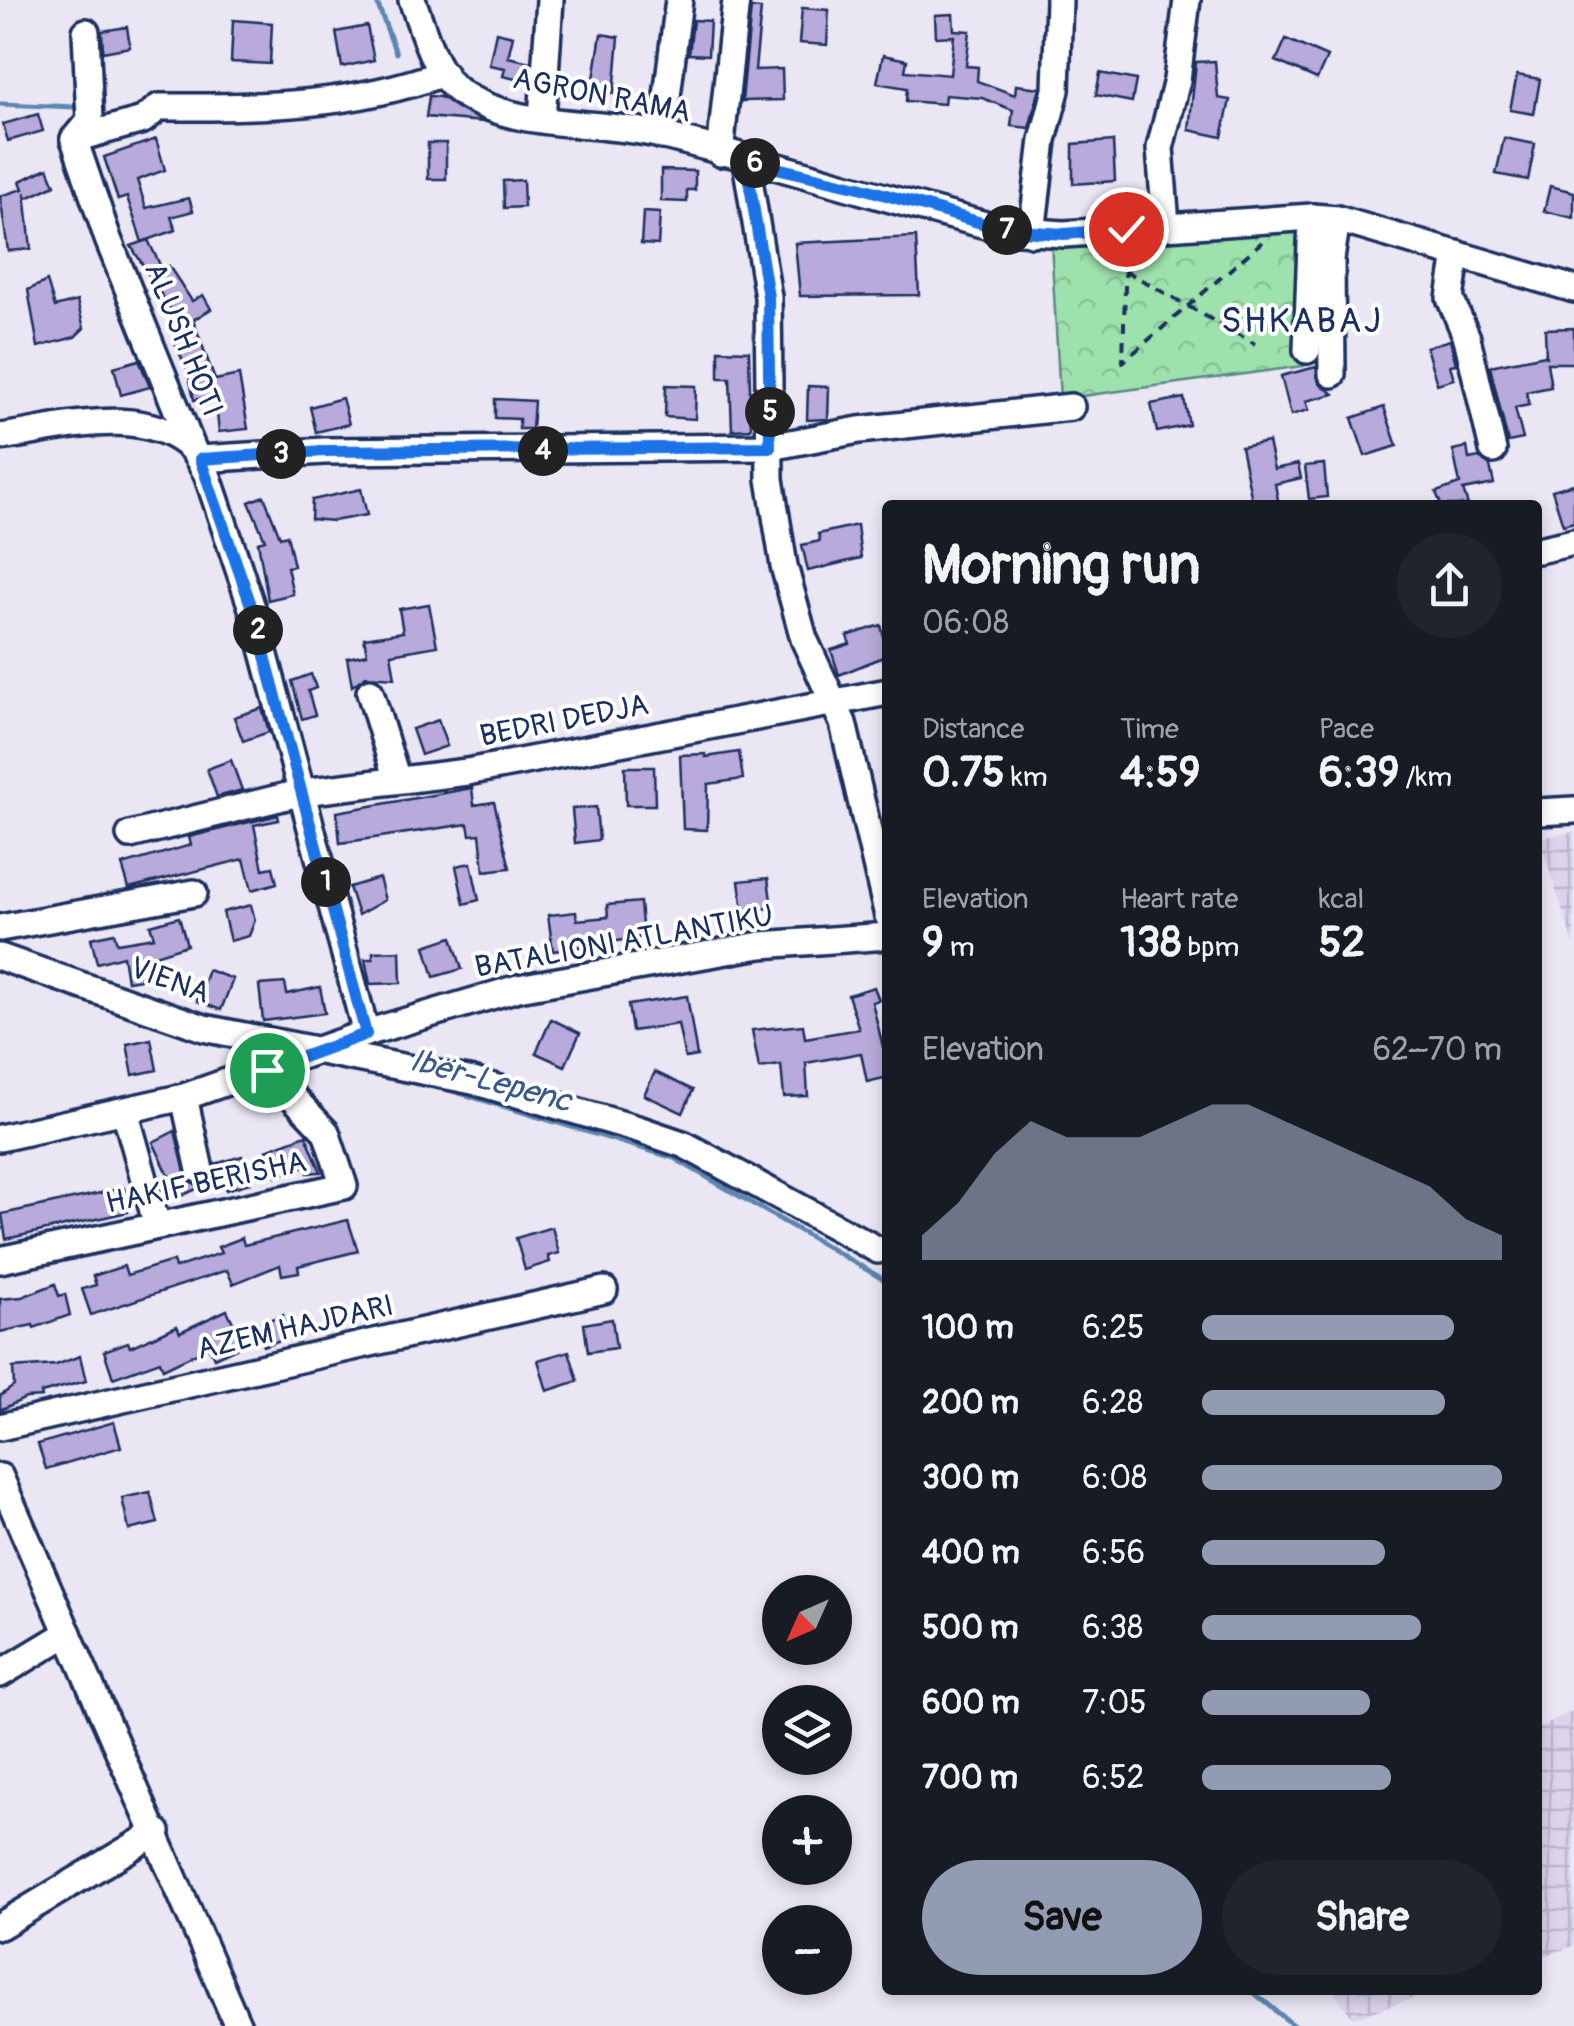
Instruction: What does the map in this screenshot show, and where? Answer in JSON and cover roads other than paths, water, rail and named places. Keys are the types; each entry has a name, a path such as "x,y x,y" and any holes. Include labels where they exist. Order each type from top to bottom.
{"street":[{"name":"AGRON RAMA","path":"412,0 443,73 461,93 482,103 542,119 662,136 1032,233 1325,218 1574,289"},
{"path":"542,119 550,0"},
{"path":"662,136 679,0"},
{"name":"AGRON RAMA","path":"720,152 736,0"},
{"path":"1032,233 1043,140 1056,90 1059,0"},
{"path":"1166,226 1160,148 1177,80 1188,0"},
{"path":"74,139 90,120 86,32"},
{"path":"74,139 144,120 159,107 329,104 396,91 443,73"},
{"name":"ALUSH HOTI","path":"74,139 108,239 196,455 253,611 366,1034"},
{"path":"746,161 768,297 770,480 796,611 836,704 882,892"},
{"path":"1307,350 1325,218"},
{"path":"1325,218 1331,259 1332,374"},
{"path":"1458,254 1450,298 1467,338 1493,450"},
{"path":"0,437 113,423 149,424 173,433 196,455 770,447 859,430 1071,407"},
{"path":"1542,549 1574,542"},
{"path":"370,692 397,780"},
{"name":"BEDRI DEDJA","path":"302,792 467,772 882,693"},
{"path":"130,834 302,792"},
{"path":"1542,812 1574,810"},
{"path":"0,928 194,893"},
{"name":"BATALIONI ATLANTIKU","path":"0,1138 184,1097 366,1034 518,988 761,946 882,936"},
{"name":"VIENA","path":"0,958 204,1028 315,1054"},
{"name":"BATALIONI ATLANTIKU","path":"315,1054 473,1081 685,1145 878,1250"},
{"name":"HAKIF BERISHA","path":"0,1260 344,1186 326,1132 267,1070"},
{"path":"184,1097 200,1170"},
{"path":"125,1111 157,1225"},
{"name":"AZEM HAJDARI","path":"0,1428 604,1290"},
{"path":"0,1477 157,1832 237,2026"},
{"path":"0,1674 68,1632"},
{"path":"0,1926 157,1832"}],"waterway":[{"name":"SHKABAJ","path":"376,0 396,53"},
{"path":"0,104 76,107"},
{"name":"Ibër-Lepenc","path":"0,971 200,1041 267,1056"},
{"name":"Ibër-Lepenc","path":"440,1087 674,1158 882,1279"},
{"name":"Ibër-Lepenc","path":"1257,1995 1294,2026"}],"district":[{"name":"SHKABAJ","path":"1302,320"}]}
